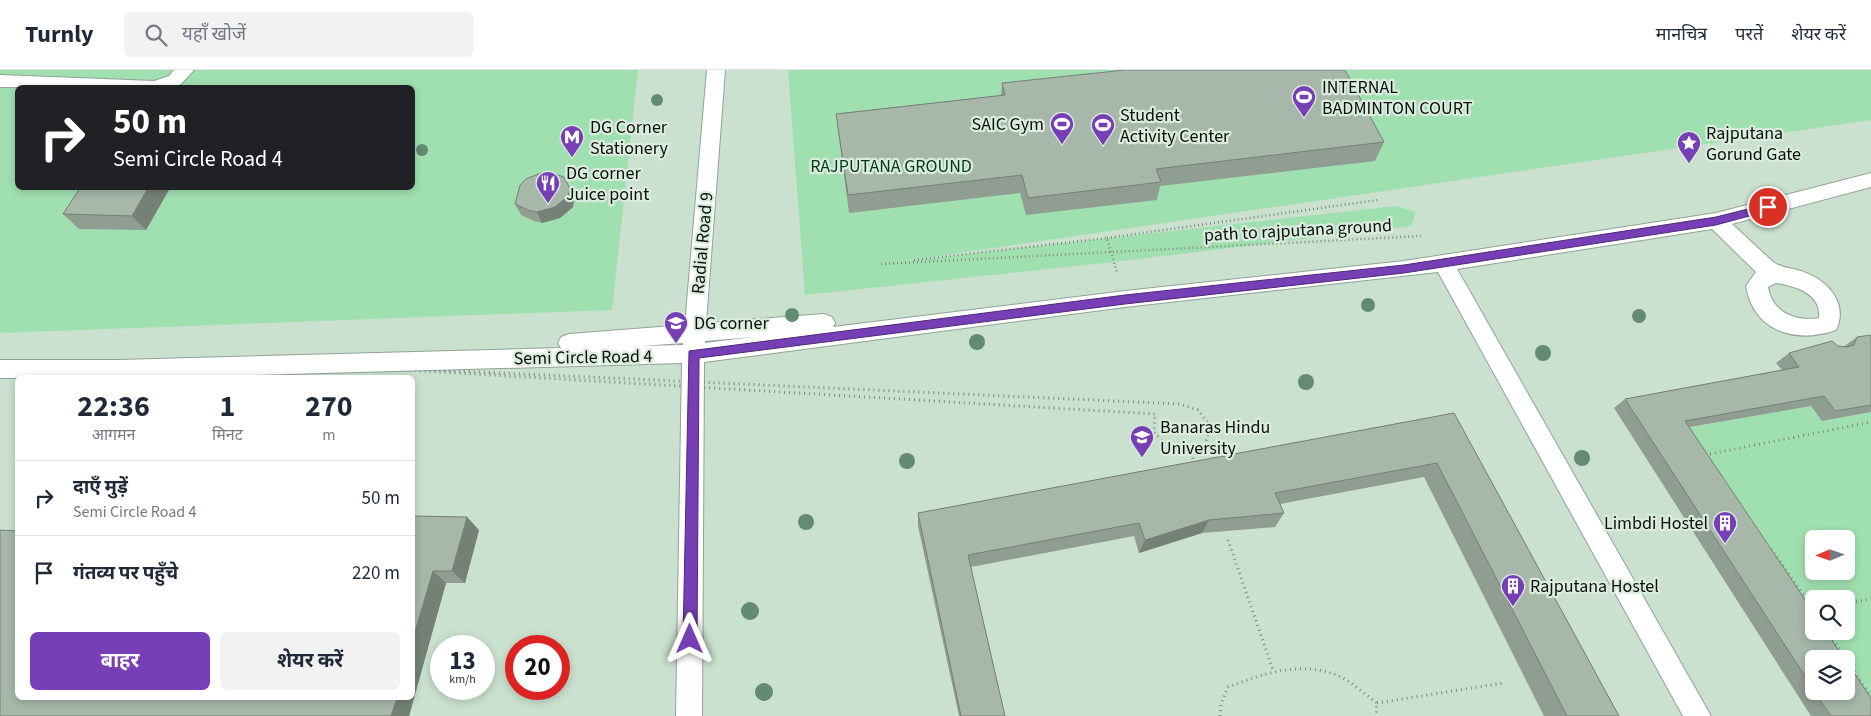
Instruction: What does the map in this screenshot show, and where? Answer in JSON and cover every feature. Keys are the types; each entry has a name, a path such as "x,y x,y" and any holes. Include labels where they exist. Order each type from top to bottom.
{"lane":[{"path":"160,85 175,80 185,70"},
{"name":"Radial Road 9","path":"689,716 692,384 716,70"},
{"path":"0,81 103,85"},
{"path":"1125,300 1404,269 1716,221 1871,180"},
{"path":"1716,221 1774,275"},
{"path":"1443,262 1698,716"},
{"path":"1774,275 1789,275 1806,281 1820,291 1828,303 1832,315 1828,324 1816,329 1802,329 1788,325 1773,317 1763,307 1757,296 1757,286 1763,278 1774,275"},
{"name":"Semi Circle Road 4","path":"0,369 304,364 694,344 1125,300"},
{"path":"1816,329 1831,348"}],"path":[{"path":"1125,300 1107,238 1378,200"},
{"name":"path to rajputana ground","path":"1107,238 881,264 1428,236"},
{"path":"304,364 692,384 1180,404 1198,410 1210,426 1206,445 1190,453 1168,448 1154,432 1155,414 692,384"},
{"path":"1710,463 1704,455 1871,422"},
{"path":"1190,453 1196,467"},
{"path":"1228,540 1272,670"},
{"path":"1767,544 1805,597"},
{"path":"1855,602 1871,599"},
{"path":"1220,716 1221,704 1228,687 1272,670 1308,668 1340,677 1377,704 1503,683"},
{"path":"1855,673 1871,697"},
{"path":"1376,716 1377,704"}],"shaded area":[{"name":"Banaras Hindu University","path":"0,70 1871,70 1871,716 0,716"}],"green space":[{"path":"0,70 638,70 612,310 0,333"},
{"name":"RAJPUTANA GROUND","path":"788,70 1871,70 1871,120 904,261 1396,206 1416,212 1411,226 1114,262 805,295"},
{"path":"1811,406 1822,421 1871,412 1871,716 1855,700 1855,650 1819,650 1812,640 1855,640 1855,590 1805,590 1805,629 1674,430"}],"building":[{"name":"Student Activity Center","path":"1125,70 1345,70 1384,142 1156,169 1161,182 1028,198 1022,175 848,195 836,114 1005,95 1002,83"},
{"path":"549,172 564,177 570,189 568,196 555,207 537,212 515,204 520,185 526,179"},
{"path":"79,190 147,190 132,216 63,214"},
{"name":"Limbdi Hostel","path":"1871,335 1871,405 1835,411 1824,396 1685,421 1805,600 1805,640 1832,640 1838,650 1805,650 1805,676 1625,399 1799,367 1789,353 1832,341 1838,346 1847,347 1854,345 1857,337"},
{"name":"Rajputana Hostel","path":"1454,413 1619,716 1567,716 1437,463 1275,493 1284,513 1209,520 1145,540 1139,523 968,555 1005,716 961,716 918,513"},
{"path":"415,516 467,517 452,571 433,571 415,632"},
{"path":"0,530 15,531 15,700 396,700 391,716 0,716"},
{"path":"1855,674 1871,698 1871,716 1831,716 1820,700 1855,700"}],"place":[{"name":"INTERNAL BADMINTON COURT","path":"1304,118"},
{"name":"SAIC Gym","path":"1062,145"},
{"name":"Student Activity Center","path":"1103,146"},
{"name":"DG Corner Stationery","path":"572,158"},
{"name":"Rajputana Gorund Gate","path":"1689,164"},
{"name":"DG corner Juice point","path":"548,204"},
{"name":"DG corner","path":"676,344"},
{"name":"Banaras Hindu University","path":"1142,458"},
{"name":"Limbdi Hostel","path":"1725,544"},
{"name":"Rajputana Hostel","path":"1513,607"}],"route":[{"path":"690,639 693,354 1125,300 1404,269 1716,221 1768,207"}]}
